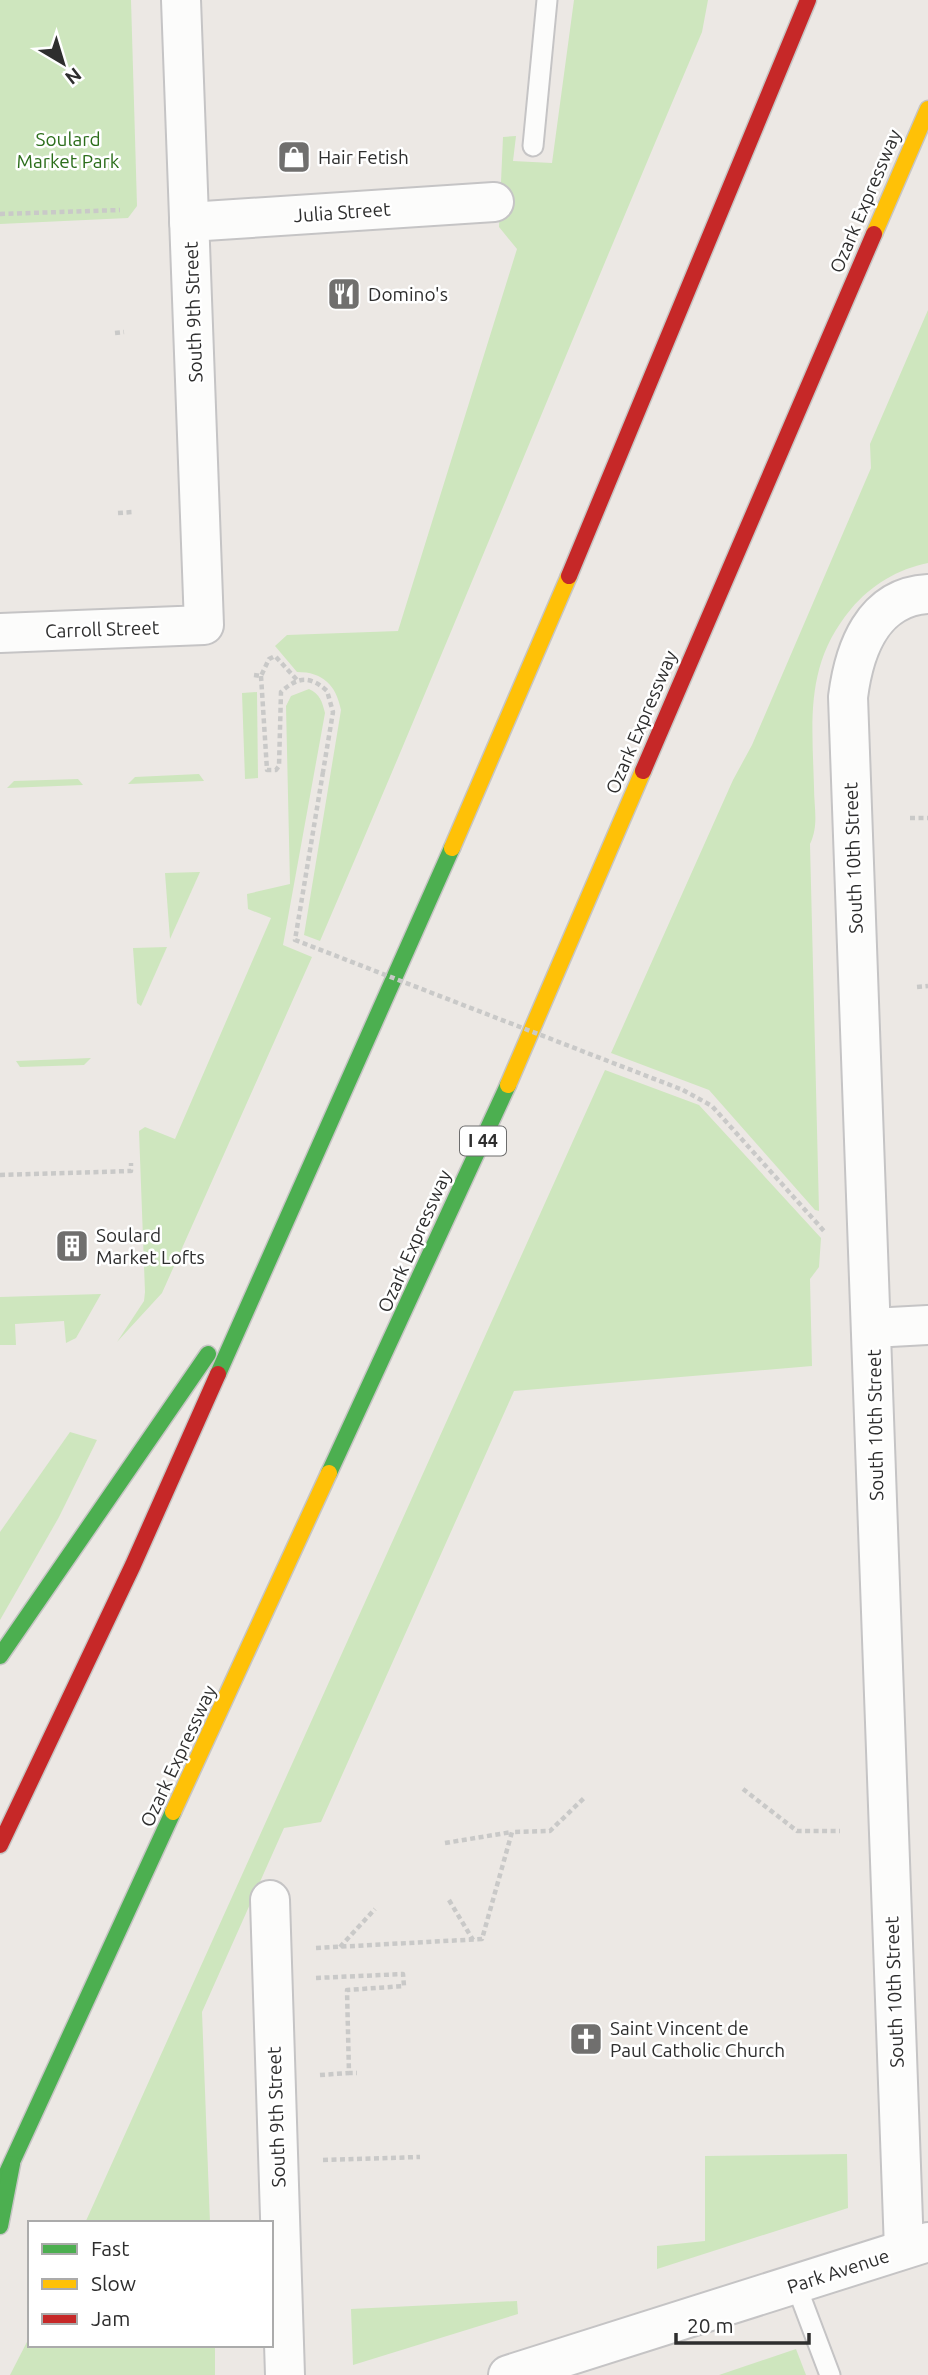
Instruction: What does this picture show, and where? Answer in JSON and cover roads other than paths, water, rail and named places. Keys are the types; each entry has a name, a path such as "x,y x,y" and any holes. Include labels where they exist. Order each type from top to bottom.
{"highway":[{"path":"0,1845 127,1577 499,743 808,0"},
{"name":"Ozark Expressway","path":"0,2188 502,1098 928,109"},
{"path":"0,1656 265,1271"},
{"path":"0,2226 13,2162"}],"street":[{"name":"South 9th Street","path":"181,0 204,625"},
{"name":"Julia Street","path":"189,222 494,202"},
{"name":"South 10th Street","path":"916,2246 880,1643 873,1328 848,697 851,671 870,624 884,610 901,599 928,594"},
{"name":"Carroll Street","path":"0,633 204,625"},
{"path":"873,1328 928,1325"},
{"name":"South 9th Street","path":"270,1900 285,2375"},
{"name":"Park Avenue","path":"508,2375 916,2246"}],"lane":[{"path":"533,146 547,0"},
{"path":"796,2285 831,2375"}],"place":[{"name":"Hair Fetish","path":"294,157"},
{"name":"Domino's","path":"344,294"},
{"name":"Soulard Market Lofts","path":"72,1246"},
{"name":"Saint Vincent de Paul Catholic Church","path":"586,2039"}],"park label":[{"name":"Soulard Market Park","path":"68,150"}]}
